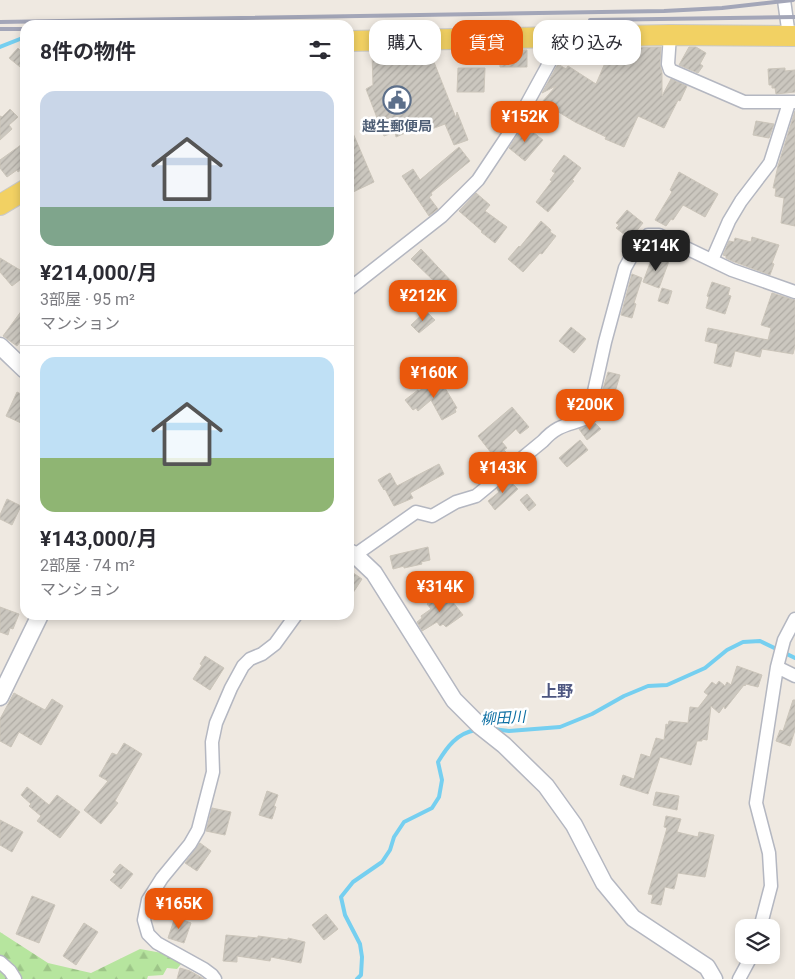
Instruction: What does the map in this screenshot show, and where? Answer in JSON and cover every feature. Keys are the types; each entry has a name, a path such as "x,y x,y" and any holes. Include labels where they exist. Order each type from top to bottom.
{"main road":[{"path":"641,35 792,36"},
{"path":"354,41 533,37"},
{"path":"0,205 20,193"}],"street":[{"path":"784,0 792,36"},
{"path":"670,34 668,64 670,70 744,102 792,102 770,163 741,201 729,221 712,260"},
{"path":"354,285 442,216 478,180 518,120 548,65"},
{"path":"354,553 416,512 432,516 456,502 476,496 544,441 552,432 563,425 581,421 591,416 594,408 593,396 605,342 625,268 636,248 648,235 659,235 732,270 795,292"},
{"path":"0,346 20,365"},
{"path":"354,556 374,573 454,700 546,786 574,825 604,883 633,918 707,967 714,979"},
{"path":"762,919 771,886 769,853 756,803 777,667 784,640 795,619"},
{"path":"0,697 38,620"},
{"path":"215,979 204,969 157,943 148,934 144,920 145,913 148,900 153,892 173,863 190,844 198,830 213,772 212,742 216,723 231,688 243,666 250,659 262,654 275,644 292,620"},
{"path":"777,667 795,676"},
{"path":"0,962 10,971 15,979"},
{"path":"739,979 747,964"}],"green space":[{"path":"0,932 48,963 91,973 140,949 162,953 181,964 177,969 167,968 163,975 148,976 147,979 0,979"}],"building":[{"path":"641,47 661,47 662,96 671,79 687,86 664,128 638,116 624,147 605,139 606,137 575,122 542,102 556,86 542,93 557,65 566,69 568,66 596,84 604,65 641,65"},
{"path":"689,47 696,47 706,53 700,64 703,66 698,73 679,65"},
{"path":"18,48 20,50 20,67 9,58"},
{"path":"523,50 527,50 527,67 500,67 500,65 523,65"},
{"path":"372,65 435,65 456,118 457,112 468,140 454,145 445,124 421,133 419,127 396,137 395,132 384,136 366,89 373,85"},
{"path":"458,68 485,68 484,92 457,92"},
{"path":"785,68 785,71 795,70 795,92 776,94 775,88 769,85 768,69"},
{"path":"10,109 18,117 9,125 12,129 0,140 0,116 2,117"},
{"path":"795,111 795,226 781,223 784,198 775,196 776,188 773,188"},
{"path":"756,121 774,124 769,138 753,135"},
{"path":"524,125 543,140 525,161 509,148"},
{"path":"354,136 374,182 354,192"},
{"path":"20,146 20,171 18,172 17,170 7,177 0,168 0,160"},
{"path":"459,147 470,161 431,193 432,195 429,197 438,209 429,216 402,176 413,169 420,180"},
{"path":"564,155 581,168 572,180 574,181 548,212 536,202 552,181 550,180 555,173 552,171"},
{"path":"679,172 718,194 705,217 683,205 673,220 671,219 666,226 655,220 672,192 670,190"},
{"path":"476,193 490,205 485,211 507,227 495,243 459,211"},
{"path":"627,210 643,223 630,239 616,228 619,225 616,223"},
{"path":"541,221 556,236 542,254 540,253 523,272 508,259"},
{"path":"752,237 779,245 772,263 774,264 770,275 732,261 723,255 729,241 734,242 735,238 751,242"},
{"path":"421,249 454,284 441,298 431,288 436,283 411,259"},
{"path":"653,255 669,261 659,288 643,282"},
{"path":"0,258 20,270 20,280 12,286 0,272"},
{"path":"632,274 642,278 634,303 636,304 632,318 621,315"},
{"path":"712,282 730,288 728,295 731,296 725,314 706,308 709,297 707,296"},
{"path":"662,288 672,291 668,304 658,301"},
{"path":"772,293 795,300 795,346 793,354 762,349 760,357 735,351 731,367 714,363 718,344 705,341 708,328 768,340 771,328 761,325"},
{"path":"426,311 435,320 419,333 411,325"},
{"path":"20,313 20,342 17,346 3,336"},
{"path":"571,327 586,339 574,353 559,341"},
{"path":"608,372 620,375 615,392 603,389"},
{"path":"439,378 457,408 455,409 456,412 442,420 431,400 418,411 416,408 413,410 405,400"},
{"path":"17,392 20,394 20,423 6,416"},
{"path":"512,407 529,427 520,434 516,429 502,442 507,448 504,450 506,452 498,458 494,452 492,454 478,436"},
{"path":"595,423 601,429 587,440 579,429"},
{"path":"580,440 588,450 567,467 559,458"},
{"path":"439,464 444,474 410,493 413,498 394,506 378,480 390,473 397,486"},
{"path":"509,480 518,489 495,510 488,501 499,492 497,489"},
{"path":"527,494 536,505 529,511 520,500"},
{"path":"7,499 20,506 12,525 0,519"},
{"path":"428,547 430,560 421,562 422,564 393,569 390,556"},
{"path":"354,573 362,579 354,591"},
{"path":"445,592 463,615 446,627 443,624 440,626 437,622 422,631 417,622 422,618 421,616 431,609 427,604"},
{"path":"0,607 19,614 13,629 10,628 8,635 0,632"},
{"path":"205,656 224,668 210,690 193,679 202,665 200,664"},
{"path":"737,666 762,675 758,687 744,685 725,709 724,706 719,713 711,706 707,740 697,741 691,765 660,757 648,794 620,785 623,775 634,779 641,754 650,757 656,738 664,740 666,724 668,725 669,721 688,723 690,707 698,708 708,695 704,692 712,682 716,685 719,681 725,686 727,682 731,685"},
{"path":"14,693 45,710 52,699 63,706 41,745 19,732 11,747 0,741 0,719"},
{"path":"793,700 795,700 795,730 790,746 776,741 780,730 783,731"},
{"path":"124,743 142,754 115,801 118,803 101,824 84,810 108,781 99,776 112,753 117,755"},
{"path":"27,787 49,805 57,795 80,812 60,838 37,821 41,816 29,806 31,804 21,795"},
{"path":"267,791 278,795 272,819 259,815"},
{"path":"656,792 679,796 677,810 653,805"},
{"path":"212,808 231,812 225,835 206,831"},
{"path":"666,816 681,819 677,832 698,837 699,832 714,835 705,877 678,873 674,889 665,887 661,905 651,903 653,895 648,894 667,828 664,827"},
{"path":"0,820 23,832 12,852 0,845"},
{"path":"200,843 211,851 197,871 185,863"},
{"path":"120,864 133,874 121,889 110,880 116,874 113,872"},
{"path":"32,896 55,905 39,943 16,934"},
{"path":"164,902 176,903 175,917 163,916"},
{"path":"326,914 338,929 324,940 312,925"},
{"path":"175,917 191,923 184,943 168,938"},
{"path":"84,923 98,932 76,965 63,956"},
{"path":"226,935 258,938 258,936 288,940 288,938 305,942 301,963 271,957 270,961 237,956 237,962 223,961"},
{"path":"180,968 190,971 204,979 177,979"}],"waterway":[{"path":"0,47 20,39"},
{"name":"柳田川","path":"493,729 509,731 560,727 592,714 624,696 648,686 667,685 705,668 727,650 743,642 760,641 795,658"},
{"name":"柳田川","path":"357,979 361,975 362,957 360,944 345,915 341,897 353,882 382,862 390,850 394,837 404,822 432,808 439,797 442,780 438,762 458,737 476,730"}],"railway":[{"path":"121,20 664,11 722,8 793,0"},
{"path":"590,20 795,17"},
{"path":"0,22 20,22"},
{"path":"0,29 20,29"}],"place":[{"name":"越生郵便局","path":"397,100"}],"district":[{"name":"上野","path":"557,691"}]}
